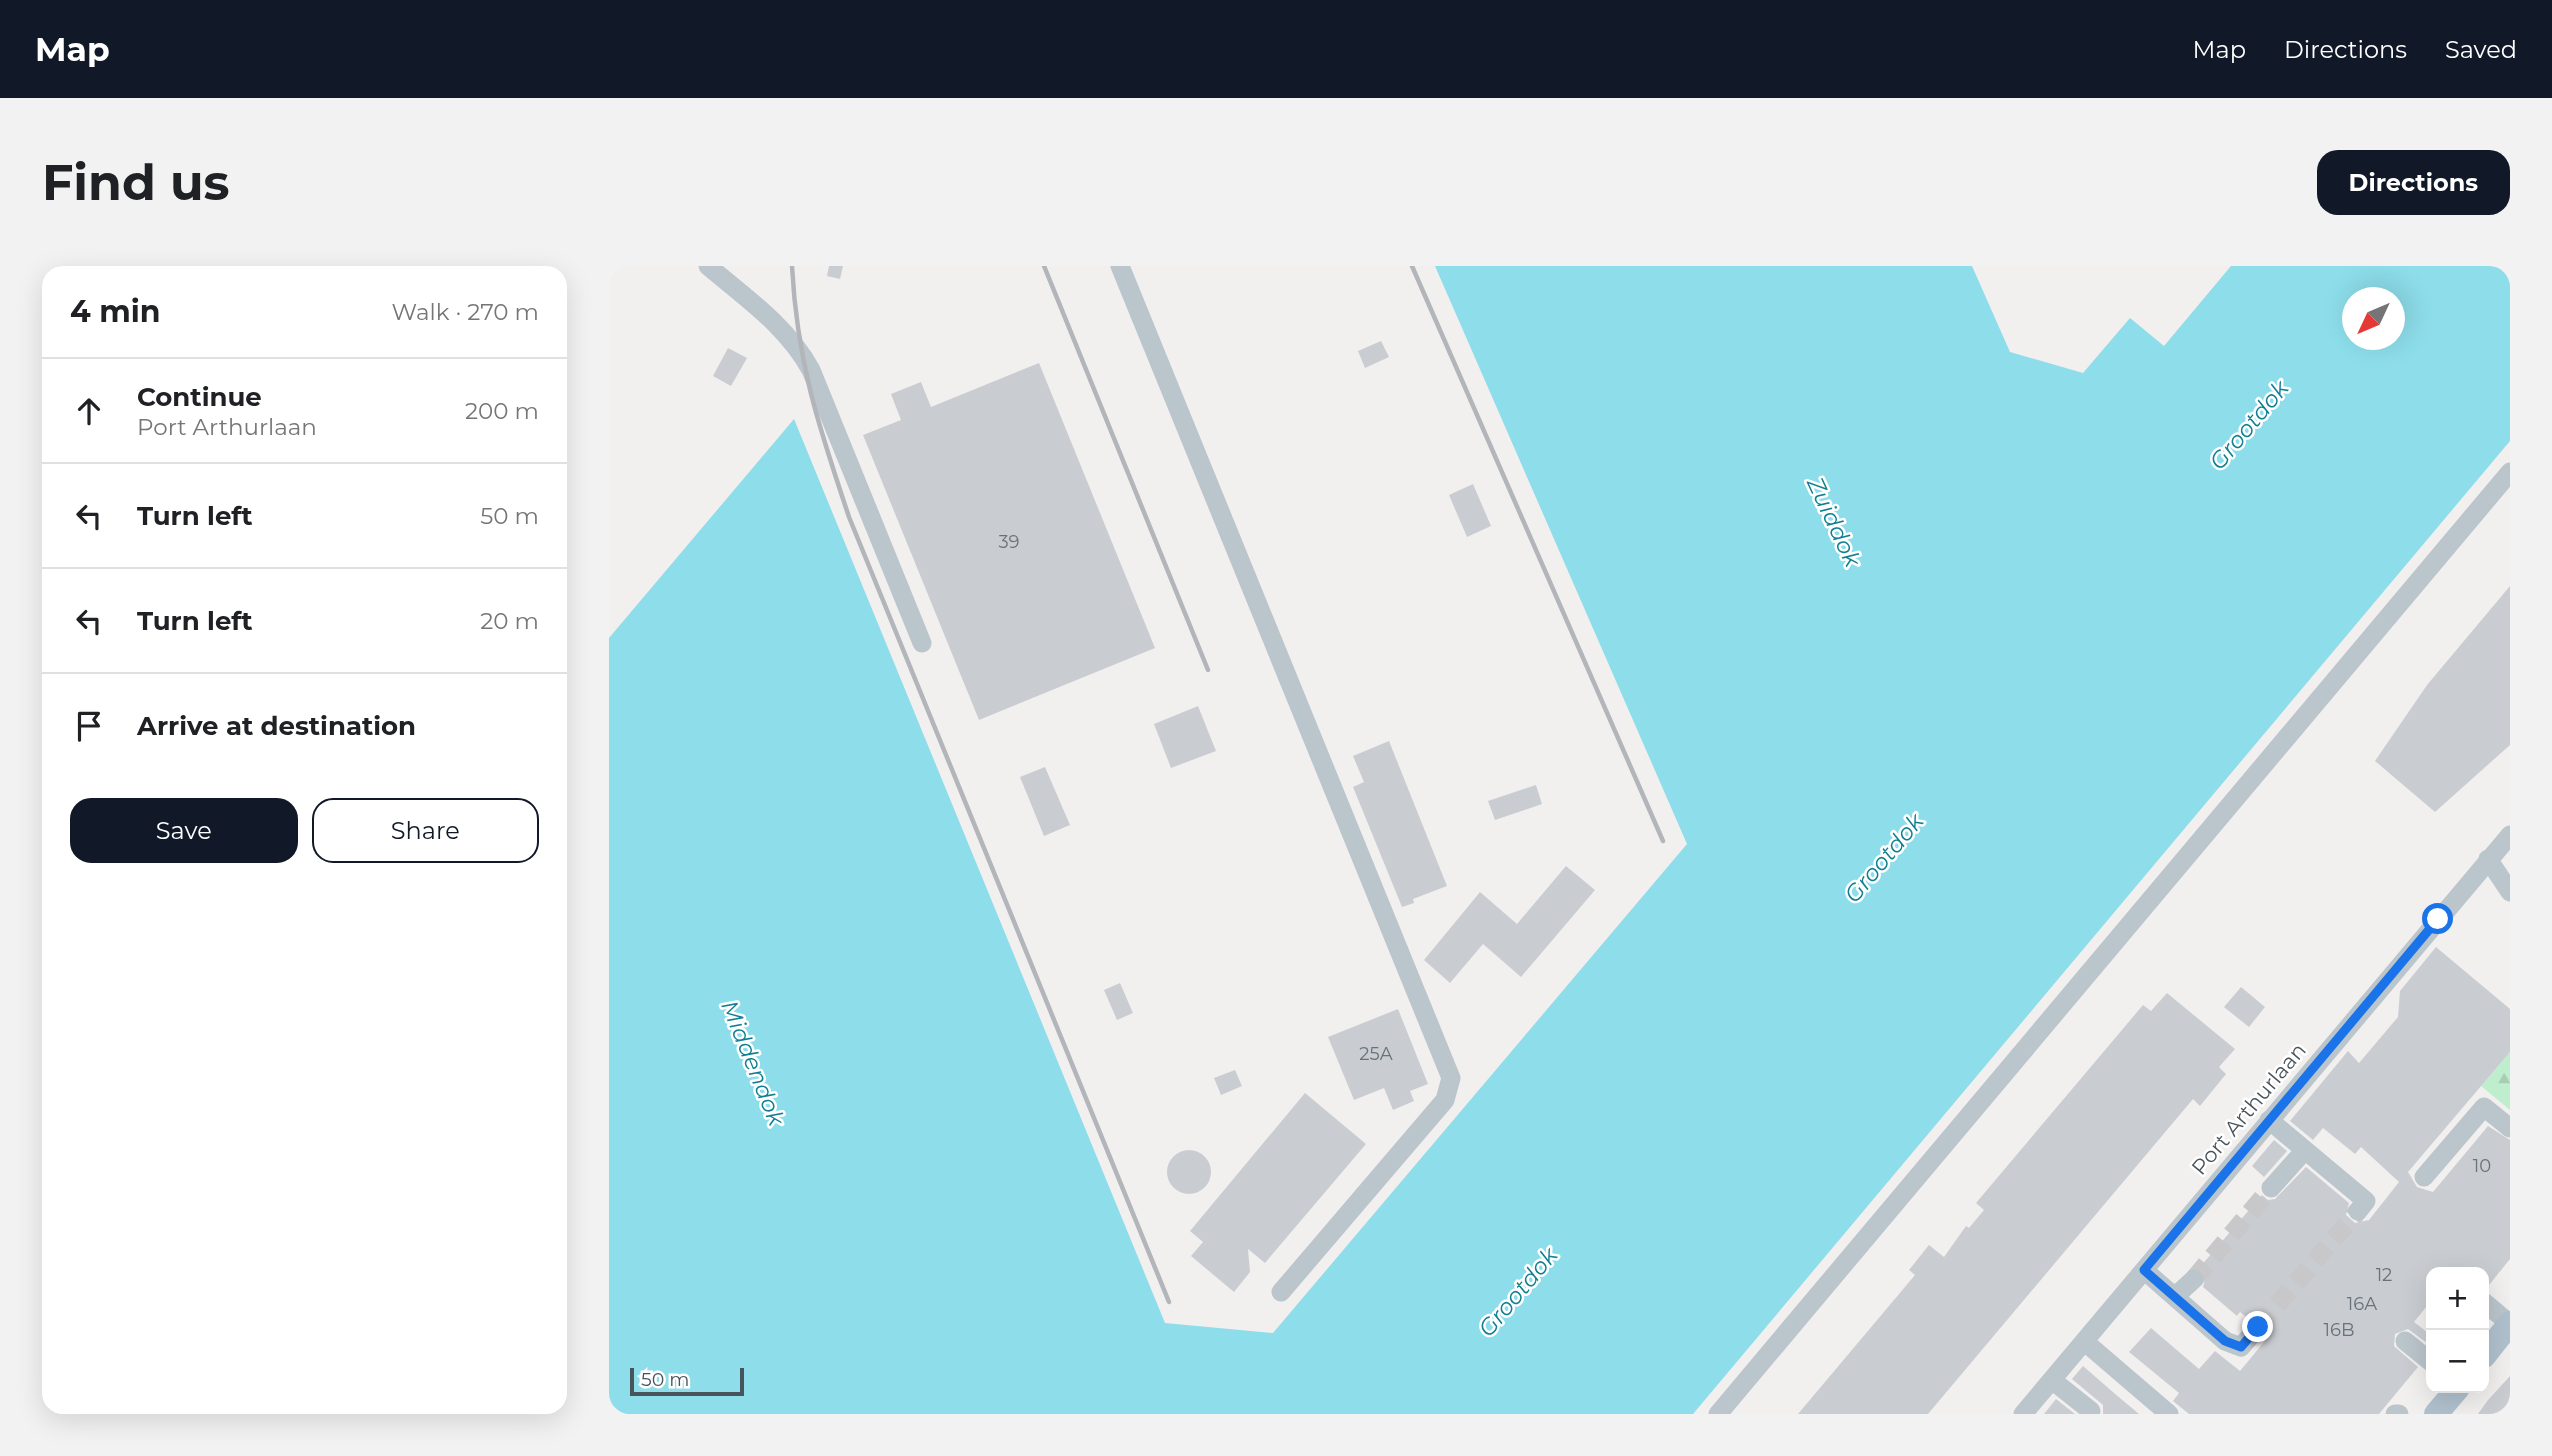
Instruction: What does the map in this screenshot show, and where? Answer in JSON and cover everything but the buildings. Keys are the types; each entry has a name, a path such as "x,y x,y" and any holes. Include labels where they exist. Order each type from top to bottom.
{"main road":[{"path":"2489,1343 2510,1324"},
{"path":"2436,1414 2454,1393"}],"street":[{"path":"708,266 773,320 799,348 922,643"},
{"path":"1120,266 1451,1078 1445,1100 1281,1293"},
{"path":"1718,1414 2510,472"},
{"name":"Port Arthurlaan","path":"2023,1414 2510,835"},
{"path":"2488,859 2510,892"},
{"path":"2424,1177 2484,1107 2510,1128"},
{"path":"2269,1120 2366,1202 2358,1211"},
{"path":"2271,1188 2305,1150"},
{"path":"2144,1270 2225,1341 2241,1347 2258,1327"},
{"path":"2171,1294 2180,1292 2194,1279"},
{"path":"2489,1306 2510,1324"},
{"path":"2405,1341 2426,1358"},
{"path":"2085,1342 2169,1414"},
{"path":"2052,1380 2091,1411"}],"green space":[{"path":"2510,1052 2510,1110 2481,1086"}],"water":[{"path":"1435,266 1972,266 2010,352 2083,373 2130,318 2164,346 2231,266 2510,266 2510,441 1693,1414 609,1414 609,638 794,419 1165,1323 1273,1333 1687,844"}],"tunnel":[{"path":"2194,1279 2271,1188"},
{"path":"2258,1327 2358,1211"}],"railway":[{"path":"792,266 804,364 819,424 849,517 1169,1302"},
{"path":"1044,266 1208,670"},
{"path":"1412,266 1663,841"}],"route":[{"path":"2258,1327 2241,1347 2225,1341 2144,1270 2438,919"}],"water label":[{"name":"Grootdok","path":"2249,425"},
{"name":"Zuiddok","path":"1834,522"},
{"name":"Grootdok","path":"1884,858"},
{"name":"Middendok","path":"753,1063"},
{"name":"Grootdok","path":"1518,1292"}]}
